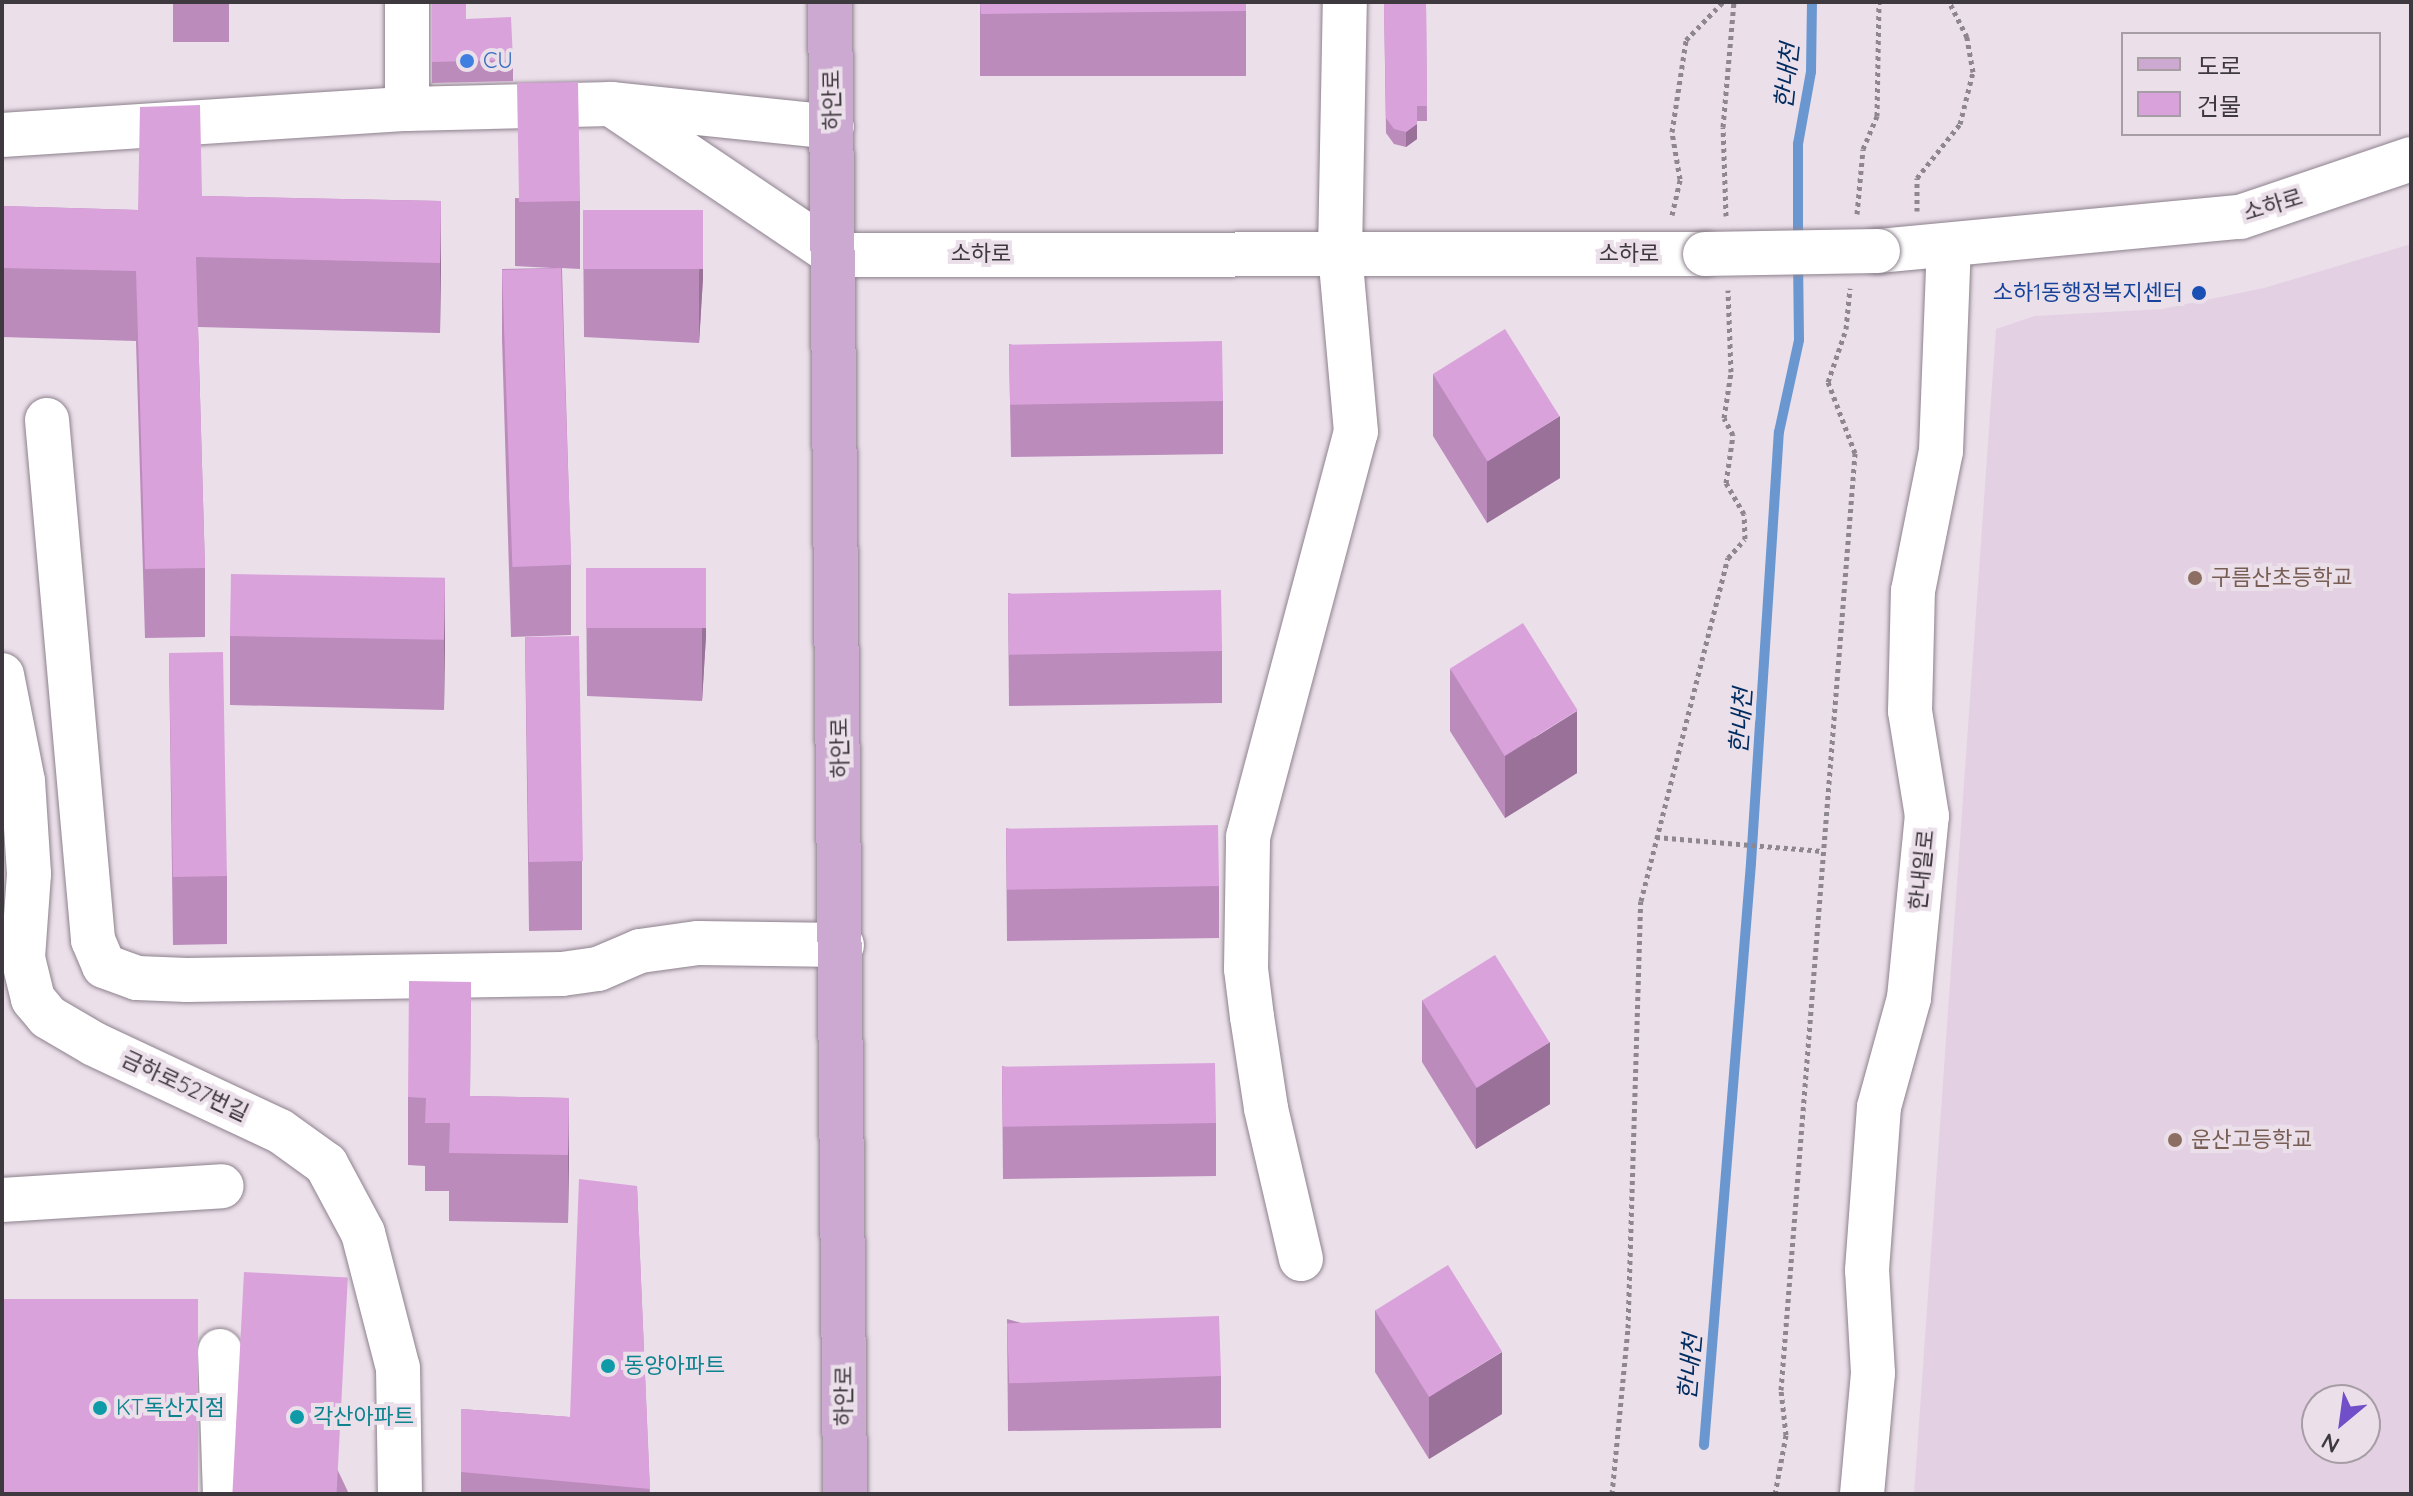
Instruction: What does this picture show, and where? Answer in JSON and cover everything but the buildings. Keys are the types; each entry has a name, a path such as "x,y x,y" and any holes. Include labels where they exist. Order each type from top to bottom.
{"main road":[{"name":"하안로","path":"830,2 842,945 845,1494"},
{"path":"834,1494 844,1443"}],"street":[{"path":"407,2 407,109"},
{"path":"1301,1259 1266,1108 1252,1017 1246,969 1248,837 1356,432 1340,253 1345,2"},
{"path":"611,104 835,255"},
{"path":"2,135 407,109 611,104 832,127"},
{"name":"소하로","path":"835,255 1662,254 1900,242 2240,217 2411,159"},
{"name":"한내일로","path":"1862,1494 1873,1373 1867,1270 1879,1107 1909,998 1927,816 1910,711 1913,591 1941,451 1900,242"},
{"path":"47,420 93,940 104,966 137,978 175,979 562,974 598,969 640,951 698,943 842,945"},
{"name":"금하로527번길","path":"2,675 23,781 29,874 23,958 33,999 48,1017 94,1044 280,1131 326,1164 363,1233 398,1368 400,1494"},
{"path":"2,1200 222,1186"},
{"path":"220,1351 225,1494"}],"path":[{"path":"1662,254 1680,179 1672,132 1686,40 1723,2"},
{"path":"1612,1494 1628,1328 1641,901 1728,558 1745,539 1744,514 1726,483 1733,435 1724,418 1731,372 1720,251 1723,127 1734,2"},
{"path":"1879,2 1877,116 1863,149 1900,242"},
{"path":"1900,242 1917,178 1960,124 1973,72 1973,53 1949,2"},
{"path":"1775,1494 1786,1435 1781,1390 1855,453 1828,382 1846,329 1850,284"},
{"path":"1656,837 1822,851"}],"shaded area":[{"path":"2411,244 2411,1494 1914,1494 1996,329 2035,316 2162,309 2264,288"}],"waterway":[{"name":"한내천","path":"1798,243 1798,144 1811,72 1812,2"},
{"name":"한내천","path":"1704,1445 1751,863 1779,432 1799,340 1798,263"}],"place":[{"name":"CU","path":"467,61"},
{"name":"소하1동행정복지센터","path":"2199,293"},
{"name":"구름산초등학교","path":"2195,578"},
{"name":"운산고등학교","path":"2175,1140"},
{"name":"동양아파트","path":"608,1366"},
{"name":"KT독산지점","path":"100,1408"},
{"name":"각산아파트","path":"297,1417"}]}
